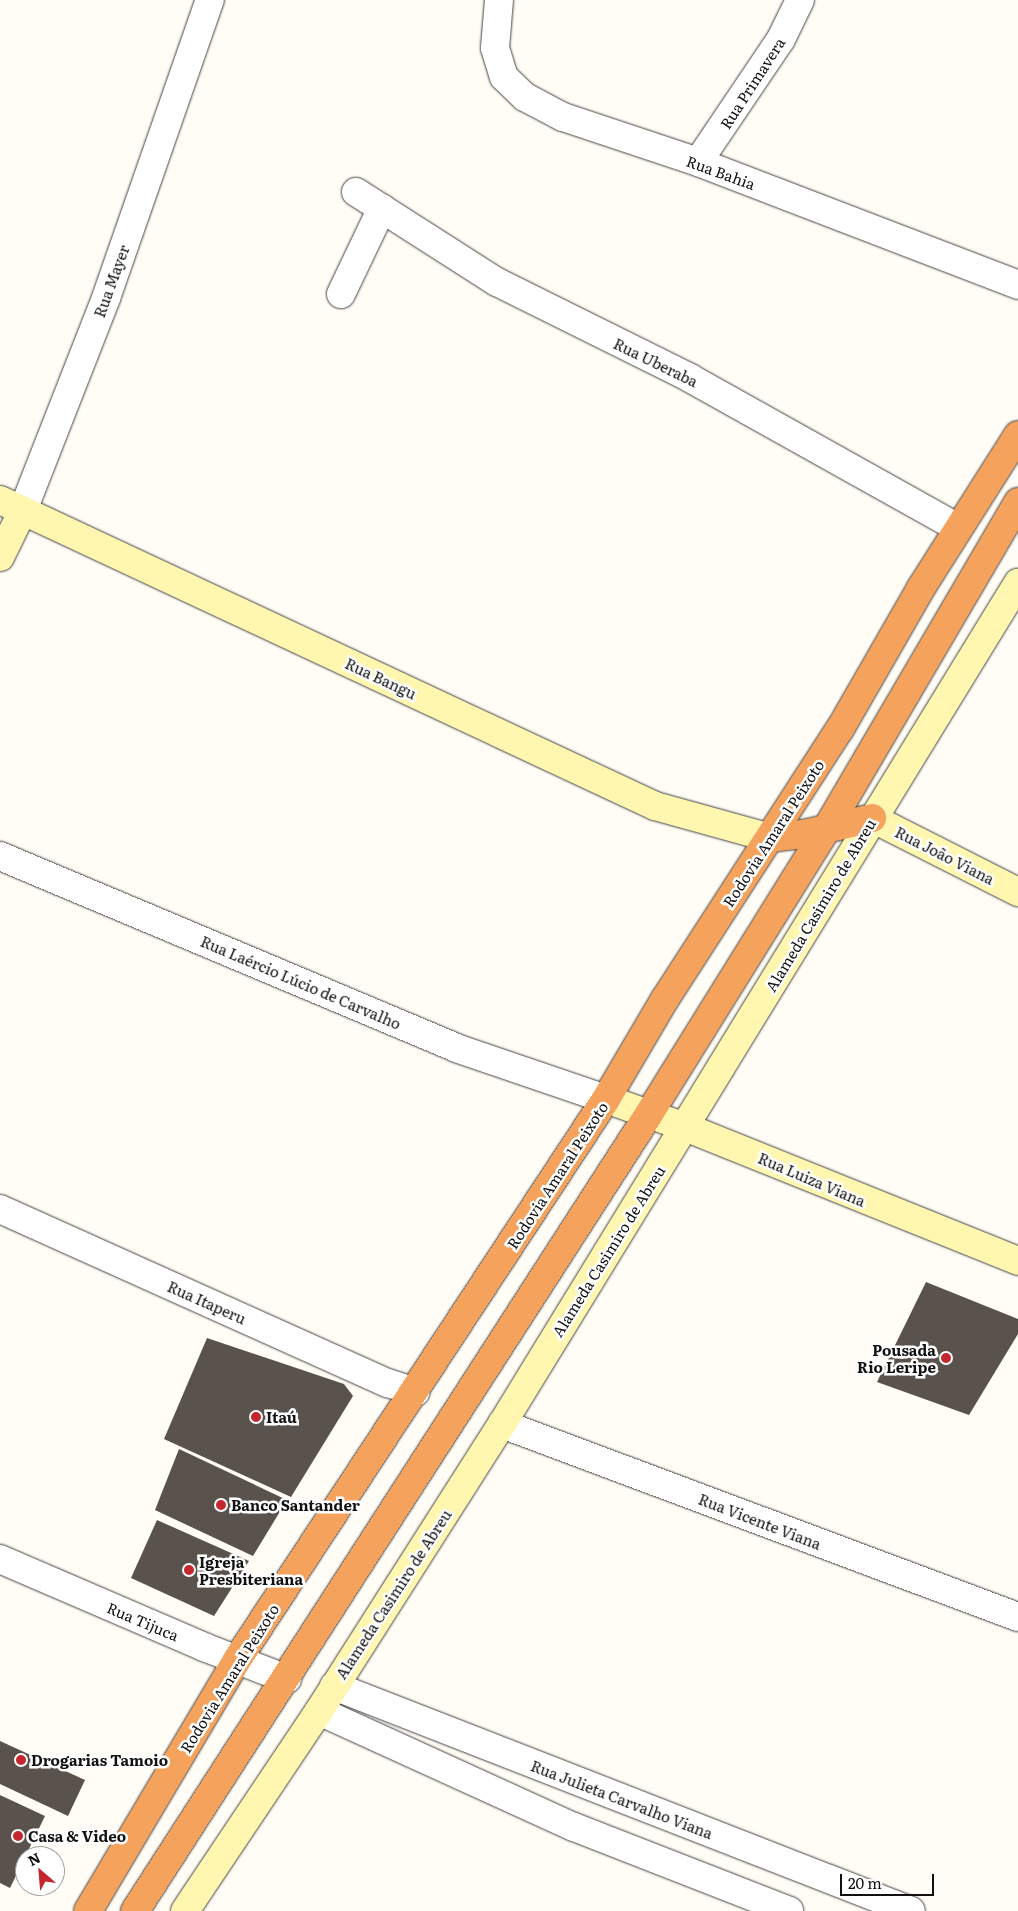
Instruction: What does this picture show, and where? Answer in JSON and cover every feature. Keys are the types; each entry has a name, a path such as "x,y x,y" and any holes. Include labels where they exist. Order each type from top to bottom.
{"highway":[{"name":"Rodovia Amaral Peixoto","path":"88,1911 237,1660 416,1392 606,1099 665,999 770,838 880,662 958,528 1018,435"},
{"path":"135,1911 649,1114 827,828 1018,502"},
{"path":"770,838 872,818"}],"main road":[{"name":"Rua Mayer","path":"0,557 12,505"},
{"name":"Rua Bangu","path":"12,505 655,806 770,838"},
{"name":"Alameda Casimiro de Abreu","path":"186,1911 319,1711 502,1424 872,818 966,671 1018,583"},
{"name":"Rua João Viana","path":"872,818 1018,892"},
{"name":"Rua Luiza Viana","path":"606,1099 685,1126 1018,1261"}],"street":[{"name":"Rua Mayer","path":"12,505 99,316 210,0"},
{"name":"Rua Bahia","path":"499,0 495,48 504,77 525,97 563,117 698,162 1018,285"},
{"name":"Rua Primavera","path":"698,162 781,39 800,0"},
{"name":"Rua Uberaba","path":"356,192 497,282 690,378 958,528"},
{"path":"341,294 382,208"},
{"name":"Rua Laércio Lúcio de Carvalho","path":"0,856 456,1048 606,1099"},
{"name":"Rua Itaperu","path":"0,1209 388,1383 416,1392"},
{"name":"Rua Vicente Viana","path":"502,1424 1018,1618"},
{"name":"Rua Tijuca","path":"0,1559 237,1660 287,1678"},
{"name":"Rua Julieta Carvalho Viana","path":"334,1686 911,1911"},
{"path":"319,1711 574,1827 789,1911"}],"building":[{"name":"Pousada Rio Leripe","path":"926,1282 1018,1319 1018,1334 969,1415 877,1382"},
{"name":"Itaú","path":"207,1338 344,1384 353,1396 291,1497 164,1439"},
{"name":"Banco Santander","path":"179,1449 287,1500 253,1556 155,1510"},
{"name":"Igreja Presbiteriana","path":"157,1520 249,1561 214,1616 131,1578"},
{"name":"Drogarias Tamoio","path":"0,1741 85,1780 68,1816 0,1784"},
{"name":"Casa & Video","path":"0,1795 45,1816 30,1846 15,1846 15,1878 10,1888 0,1883"}],"place":[{"name":"Pousada Rio Leripe","path":"946,1358"},
{"name":"Itaú","path":"256,1417"},
{"name":"Banco Santander","path":"221,1505"},
{"name":"Igreja Presbiteriana","path":"189,1570"},
{"name":"Drogarias Tamoio","path":"21,1760"},
{"name":"Casa & Video","path":"18,1836"}]}
